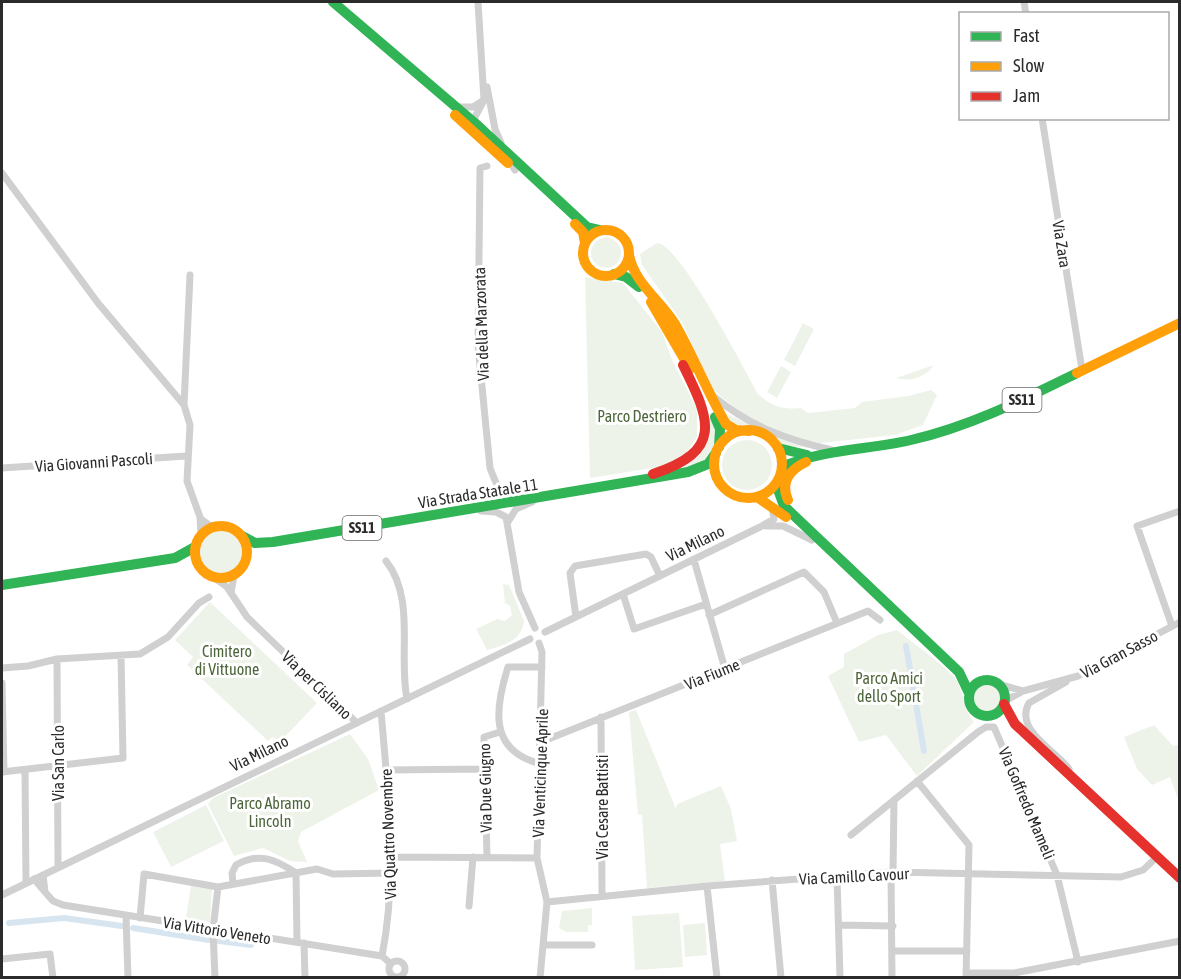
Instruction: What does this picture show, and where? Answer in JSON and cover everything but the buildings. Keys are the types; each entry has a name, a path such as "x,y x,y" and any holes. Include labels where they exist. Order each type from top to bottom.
{"main road":[{"path":"333,2 476,124 587,227 611,230 621,235 628,244 630,267 665,309 726,424 736,430 766,436 778,448 782,467 776,484 781,502 814,538"},
{"path":"359,25 580,228 585,243 583,253 589,268 598,274 622,274 637,285 672,334 720,429 716,474 720,484 736,496 757,497 771,504 814,538 959,672 969,693 971,709 980,716 991,716 1015,724"},
{"path":"585,243 600,230"},
{"path":"614,274 626,265 629,255"},
{"name":"SS11","path":"817,455 913,440 960,427 987,417 1179,323"},
{"path":"634,482 691,459 698,450 705,431 702,401 678,354 672,334"},
{"path":"718,450 729,436 749,431"},
{"path":"778,448 817,455"},
{"name":"Via Strada Statale 11","path":"218,526 227,526 255,543 273,542 688,472 708,464 718,450"},
{"path":"814,538 784,494 784,481 797,465 855,450"},
{"path":"782,467 793,461 817,455"},
{"name":"Via Strada Statale 11","path":"688,472 707,475 720,484"},
{"path":"757,497 776,484"},
{"path":"2,585 175,558 195,547 201,535 218,526"},
{"path":"242,536 247,557"},
{"name":"Via Strada Statale 11","path":"234,576 240,571 247,557 257,548 273,542"},
{"path":"195,547 198,566 203,572 216,579 234,576"},
{"path":"175,558 198,566"},
{"path":"959,672 999,684 1015,724 1179,878"},
{"path":"969,693 975,684 984,680"},
{"path":"991,716 999,712 1005,702"}],"street":[{"path":"478,2 484,100 475,117 476,124 478,131 511,162 515,170"},
{"path":"482,61 491,111 499,140 507,153"},
{"path":"432,93 440,97 467,122 476,124 485,120 491,111"},
{"path":"456,107 468,108 484,100"},
{"name":"Via Zara","path":"1042,120 1082,370"},
{"name":"Via della Marzorata","path":"487,166 480,168 478,346 490,468 497,486"},
{"path":"2,172 98,303 184,405"},
{"path":"190,275 184,405 190,425 186,456 187,481 200,517 201,535"},
{"path":"710,394 735,415 754,425 796,442 840,452"},
{"name":"Via Giovanni Pascoli","path":"2,468 186,456"},
{"path":"497,486 508,497 538,499"},
{"path":"452,513 490,502 494,499 497,486"},
{"path":"508,525 509,518 516,509 538,499"},
{"path":"760,527 774,519 771,504"},
{"path":"1172,626 1137,526 1179,511"},
{"path":"452,513 496,512 506,517 519,592 535,628"},
{"path":"200,517 209,525 218,526"},
{"path":"760,527 783,526 814,538"},
{"name":"Via Milano","path":"545,632 760,527"},
{"path":"576,617 570,573 575,566 646,554 651,557 660,576"},
{"path":"694,560 725,669"},
{"path":"386,561 402,594 404,681 407,699"},
{"path":"710,615 804,572 824,592 837,623"},
{"path":"231,592 234,576"},
{"name":"Via per Cisliano","path":"216,579 231,592 247,617 357,723"},
{"path":"623,594 634,629 706,604"},
{"path":"2,668 28,666 57,659 140,654 168,637 200,603 209,597"},
{"name":"Via Fiume","path":"541,742 867,610 880,620"},
{"name":"Via Gran Sasso","path":"1005,702 1023,691 1078,676 1179,621"},
{"path":"535,628 541,628 545,632 544,639 539,643 530,639 530,632 535,628"},
{"name":"Via Milano","path":"2,895 530,639"},
{"name":"Via Venticinque Aprile","path":"539,643 542,667 537,858 547,902 540,978"},
{"path":"2,683 3,772 123,758 122,656"},
{"name":"Via San Carlo","path":"57,659 58,867"},
{"path":"541,764 515,752 500,732 499,699 508,667 542,667"},
{"path":"1078,676 1036,697 1029,703 1025,714 1031,731 1064,762 1081,786"},
{"path":"999,684 1023,691"},
{"name":"Via Quattro Novembre","path":"381,711 392,873 390,916 382,956"},
{"name":"Via Cesare Battisti","path":"601,717 602,896"},
{"name":"Via Goffredo Mameli","path":"917,781 978,732 991,726 997,731 1057,875 1078,962"},
{"name":"Via Due Giugno","path":"487,856 484,737 500,732"},
{"path":"386,770 484,769"},
{"path":"25,770 26,883"},
{"path":"851,835 917,781 969,845 966,975 1014,973 1179,941"},
{"path":"892,978 894,800"},
{"path":"469,906 473,856"},
{"path":"233,884 232,873 236,865 256,857 277,861 296,873"},
{"path":"391,857 537,858"},
{"name":"Via Camillo Cavour","path":"547,902 772,880 892,872 1121,877 1143,870 1157,857"},
{"path":"140,918 144,874 218,887 317,869 333,874 392,873"},
{"path":"296,873 304,978"},
{"path":"43,874 45,892"},
{"path":"837,877 840,978"},
{"name":"Via Vittorio Veneto","path":"34,879 53,901 63,905 382,956"},
{"path":"772,880 781,978"},
{"path":"707,886 717,978"},
{"path":"215,978 213,930 218,887"},
{"path":"126,916 128,978"},
{"path":"839,925 893,926"},
{"path":"543,945 592,945"},
{"path":"893,951 967,951"},
{"path":"2,959 50,954 53,978"},
{"path":"382,956 390,964 392,974 403,976"}],"green space":[{"path":"606,238 617,242 621,253 617,264 606,268 595,264 591,253 595,242"},
{"path":"657,243 667,249 681,264 711,310 758,394 768,402 782,408 801,408 808,413 855,408 862,402 908,396 931,390 937,395 923,425 895,435 820,443 807,442 751,421 713,390 682,322 642,265 640,254"},
{"name":"Parco Destriero","path":"585,277 623,283 662,332 672,360 697,409 697,437 683,457 659,467 590,478"},
{"path":"803,323 814,329 795,366 784,360"},
{"path":"934,365 917,378 896,378"},
{"path":"781,366 791,372 777,398 767,392"},
{"path":"727,414 781,439 814,448 785,446 761,432 730,423"},
{"path":"711,415 715,436 713,451 703,460 683,468 688,464"},
{"path":"742,440 752,440 765,447 772,460 772,470 765,483 752,490 742,490 733,486 726,479 722,470 722,460 726,451 733,444"},
{"path":"221,531 229,532 236,537 241,544 241,560 236,567 229,572 221,573 213,572 206,567 201,560 200,552 201,544 206,537 213,532"},
{"path":"503,584 509,585 524,621 523,628 511,641 487,650 476,629 497,619 505,621 512,615 510,606 505,603"},
{"name":"Cimitero di Vittuone","path":"210,602 317,703 279,743 273,737 268,741 187,665 193,657 175,640"},
{"name":"Parco Amici dello Sport","path":"897,630 953,676 960,686 967,709 974,722 917,776 886,735 859,742 828,676 844,667 844,654 878,635"},
{"path":"987,685 997,689 1001,699 997,709 987,713 977,709 973,699 977,689"},
{"path":"636,710 676,809 677,804 721,786 731,809 737,841 720,844 725,881 647,888 642,815 638,815 629,712"},
{"path":"1154,725 1173,746 1179,744 1179,802 1170,777 1152,785 1137,769 1124,737"},
{"name":"Parco Abramo Lincoln","path":"350,734 368,759 379,790 301,832 298,841 307,862 290,861 263,848 234,856 208,804 213,798"},
{"path":"206,805 224,841 171,867 153,832"},
{"path":"191,885 212,888 210,922 186,918"},
{"path":"592,908 592,925 588,926 588,932 566,932 559,928 562,911"},
{"path":"679,913 683,967 635,970 632,916"},
{"path":"705,923 707,955 685,957 683,925"}],"waterway":[{"path":"906,646 924,751"},
{"path":"9,923 64,918 122,926"},
{"path":"133,928 209,940"},
{"path":"219,941 251,945"}],"traffic: fast":[{"path":"333,2 476,124 587,227 600,230"},
{"path":"614,274 626,277 639,287"},
{"path":"782,467 829,453 911,440 955,427 996,411 1077,373"},
{"path":"715,417 720,429 719,447"},
{"path":"778,448 807,455"},
{"path":"242,536 255,543 273,542 688,472 708,464 716,453"},
{"path":"776,484 784,506 959,672 969,693"},
{"path":"2,585 175,558 195,547"},
{"path":"987,680 1000,685 1005,698 1000,711 987,716 974,711 969,698 974,685 987,680"}],"traffic: slow":[{"path":"455,115 508,163"},
{"path":"575,224 583,232 585,243"},
{"path":"606,230 622,237 629,253 622,269 606,276 590,269 583,253 590,237 606,230"},
{"path":"629,255 636,274 675,324 726,424 736,430 749,431"},
{"path":"651,302 690,369"},
{"path":"1077,373 1180,323"},
{"path":"748,430 761,433 772,440 779,451 782,464 779,477 772,488 761,495 748,498 735,495 724,488 717,477 714,464 717,451 724,440 735,433 748,430"},
{"path":"788,500 785,488 788,477 806,462"},
{"path":"757,497 786,517"},
{"path":"216,526 226,526 240,533 247,552 240,571 226,578 216,578 206,574 199,567 195,557 195,547 199,537 206,530 216,526"}],"traffic: jam":[{"path":"653,474 676,465 691,455 701,444 705,432 700,402 683,365"},
{"path":"1004,704 1015,724 1180,878"}]}
